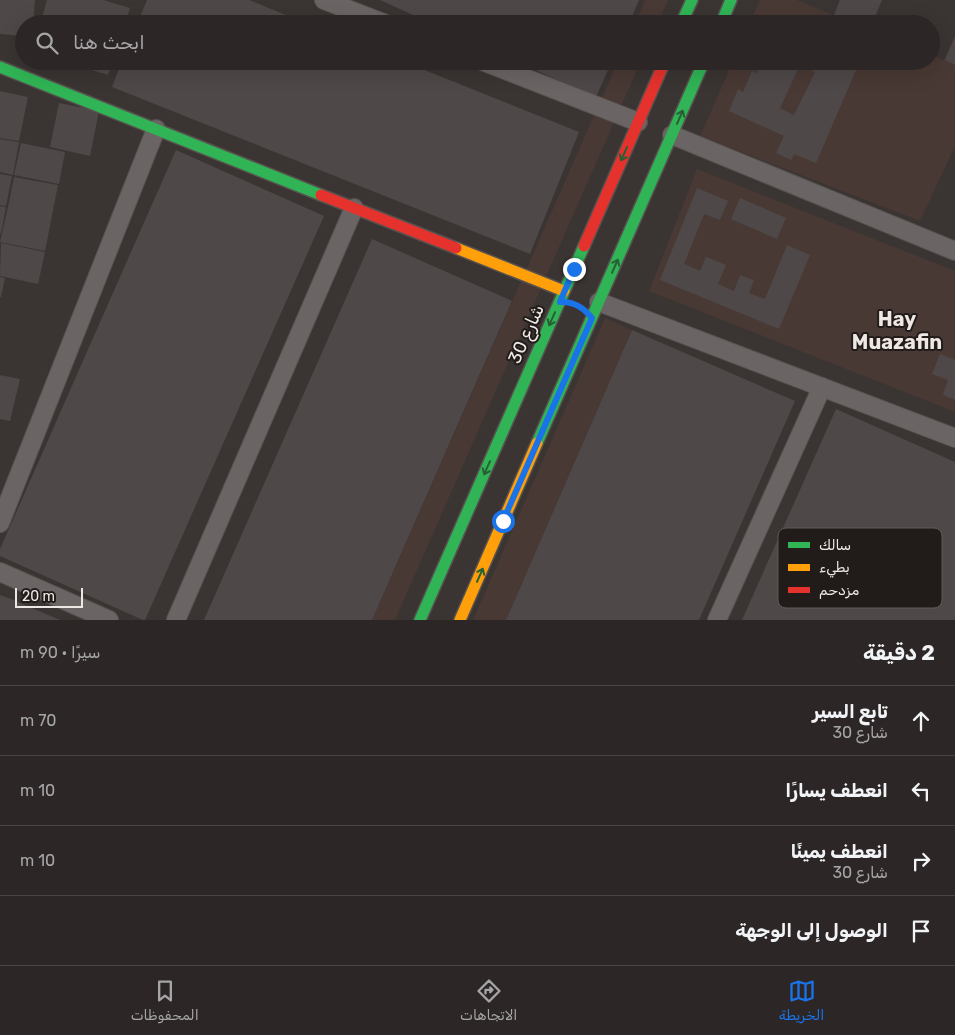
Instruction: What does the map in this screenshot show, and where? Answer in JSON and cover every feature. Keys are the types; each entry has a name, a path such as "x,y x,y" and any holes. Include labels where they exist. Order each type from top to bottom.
{"street":[{"path":"324,0 363,15"},
{"path":"685,15 692,0"},
{"path":"725,15 731,0"},
{"path":"0,68 354,208 565,298"},
{"path":"505,70 638,122"},
{"name":"شارع 30","path":"420,620 565,298 574,269 661,70"},
{"path":"460,620 596,301 700,70"},
{"path":"0,523 156,130"},
{"path":"672,135 955,251"},
{"path":"176,620 354,208"},
{"path":"574,269 580,280"},
{"path":"596,301 955,438"},
{"path":"717,620 822,387"},
{"path":"0,572 86,615 109,620"}],"shaded area":[{"path":"645,0 668,0 662,15 639,15"},
{"path":"760,0 797,0 833,15 753,15"},
{"path":"955,36 955,146 920,221 700,136 729,70 940,70 940,58 944,60"},
{"path":"614,70 637,70 395,620 372,620"},
{"path":"697,169 955,271 955,412 649,291"},
{"path":"605,318 632,330 506,620 473,620"}],"building":[{"path":"0,0 35,0 34,15 15,15 15,35 0,34"},
{"path":"47,0 103,0 130,8 128,15 43,15"},
{"path":"147,0 249,0 286,15 141,15"},
{"path":"380,0 639,0 633,15 413,15"},
{"path":"840,0 882,0 876,15 834,15"},
{"path":"955,36 955,65 945,60"},
{"path":"92,70 110,70 108,75"},
{"path":"119,70 424,70 579,132 530,254 112,87"},
{"path":"535,70 608,70 596,97"},
{"path":"758,70 798,70 780,108 794,115 815,72 811,70 856,70 816,163 794,154 791,160 776,153 784,136 729,111 738,89 743,92 752,71 757,73"},
{"path":"0,91 28,97 19,141 0,138"},
{"path":"59,103 99,111 90,156 50,147"},
{"path":"0,139 19,142 13,175 0,172"},
{"path":"21,143 65,152 59,184 14,175"},
{"path":"176,150 324,216 145,620 143,620 0,556 0,549"},
{"path":"0,174 12,176 6,206 0,205"},
{"path":"14,177 58,185 45,251 0,242"},
{"path":"697,188 728,201 720,220 704,214 684,264 700,271 706,257 726,265 718,284 734,291 740,275 754,280 749,293 765,299 787,245 810,255 779,329 660,280"},
{"path":"740,198 786,218 777,239 731,219"},
{"path":"0,206 6,207 1,234 0,233"},
{"path":"372,239 512,301 372,620 204,620"},
{"path":"1,243 45,252 38,284 0,276"},
{"path":"0,277 5,278 1,297 0,297"},
{"path":"632,330 795,401 699,620 506,620"},
{"path":"940,354 955,360 955,400 943,395 948,380 932,374"},
{"path":"0,375 20,379 10,421 0,419"},
{"path":"836,409 955,462 955,620 742,620 778,539 778,608 942,608 942,528 783,528"},
{"path":"0,595 11,599 60,620 0,620"}],"traffic: fast":[{"path":"685,15 692,0"},
{"path":"725,15 731,0"},
{"path":"0,67 321,195"},
{"path":"537,443 700,70"},
{"path":"420,620 584,246"}],"traffic: slow":[{"path":"456,248 564,291"},
{"path":"460,620 537,443"}],"traffic: jam":[{"path":"584,246 661,70"},
{"path":"321,195 456,248"}],"district":[{"name":"Hay Muazafin","path":"897,330"}],"route":[{"path":"503,521 592,318 575,304 565,301 560,302 574,269"}]}
